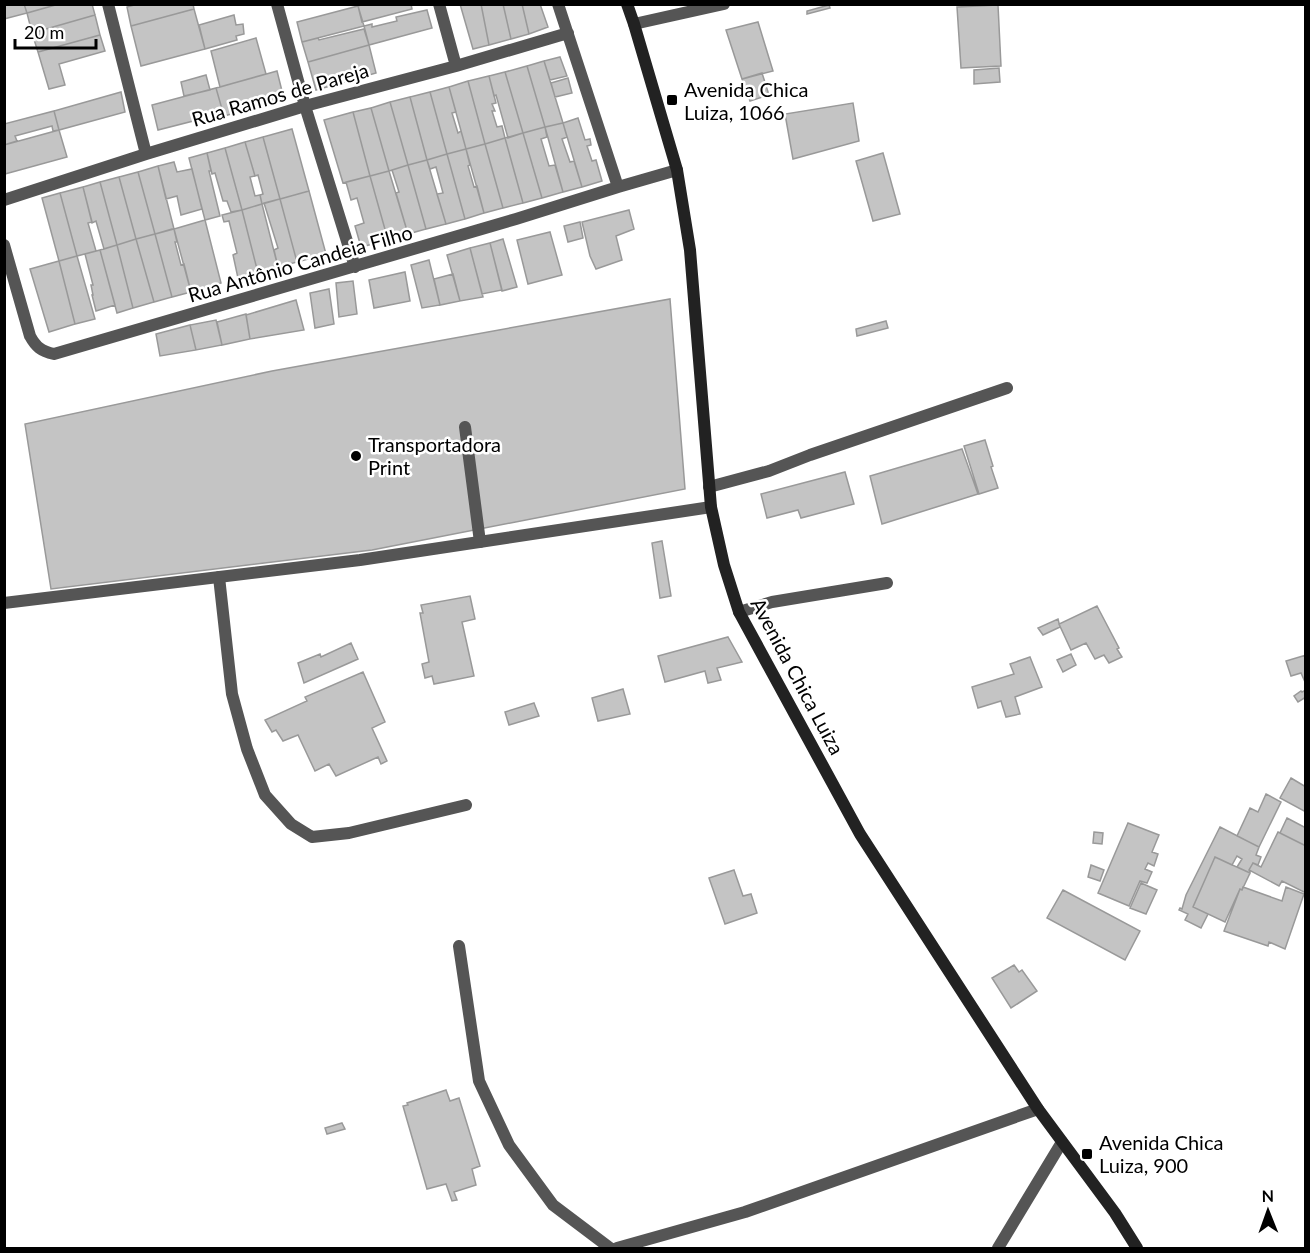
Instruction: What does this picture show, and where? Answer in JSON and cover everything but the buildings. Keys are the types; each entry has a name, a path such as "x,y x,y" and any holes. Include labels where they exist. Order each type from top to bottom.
{"main road":[{"name":"Avenida Chica Luiza","path":"627,4 677,170 690,250 711,507 724,565 740,612 860,834 1038,1109 1115,1213 1137,1248"}],"street":[{"path":"108,4 146,154"},
{"path":"278,4 305,106 355,267"},
{"path":"439,4 456,66"},
{"path":"558,4 618,187"},
{"path":"634,24 723,4"},
{"name":"Rua Ramos de Pareja","path":"4,200 305,106 456,66 568,33"},
{"name":"Rua Antônio Candeia Filho","path":"4,245 30,336 35,346 44,352 54,354 355,267 677,170"},
{"path":"709,487 770,471 810,455 1007,388"},
{"path":"465,427 480,542"},
{"path":"4,603 360,560 711,507"},
{"path":"219,577 232,694 247,749 265,795 291,824 312,837 349,833 466,805"},
{"path":"740,612 772,602 887,583"},
{"path":"459,946 480,1080 509,1144 553,1205 610,1248"},
{"path":"617,1248 745,1212 1038,1109"},
{"path":"998,1248 1062,1142"}],"place":[{"name":"Avenida Chica Luiza, 1066","path":"672,100"},
{"name":"Transportadora Print","path":"356,456"},
{"name":"Avenida Chica Luiza, 900","path":"1087,1154"}]}
